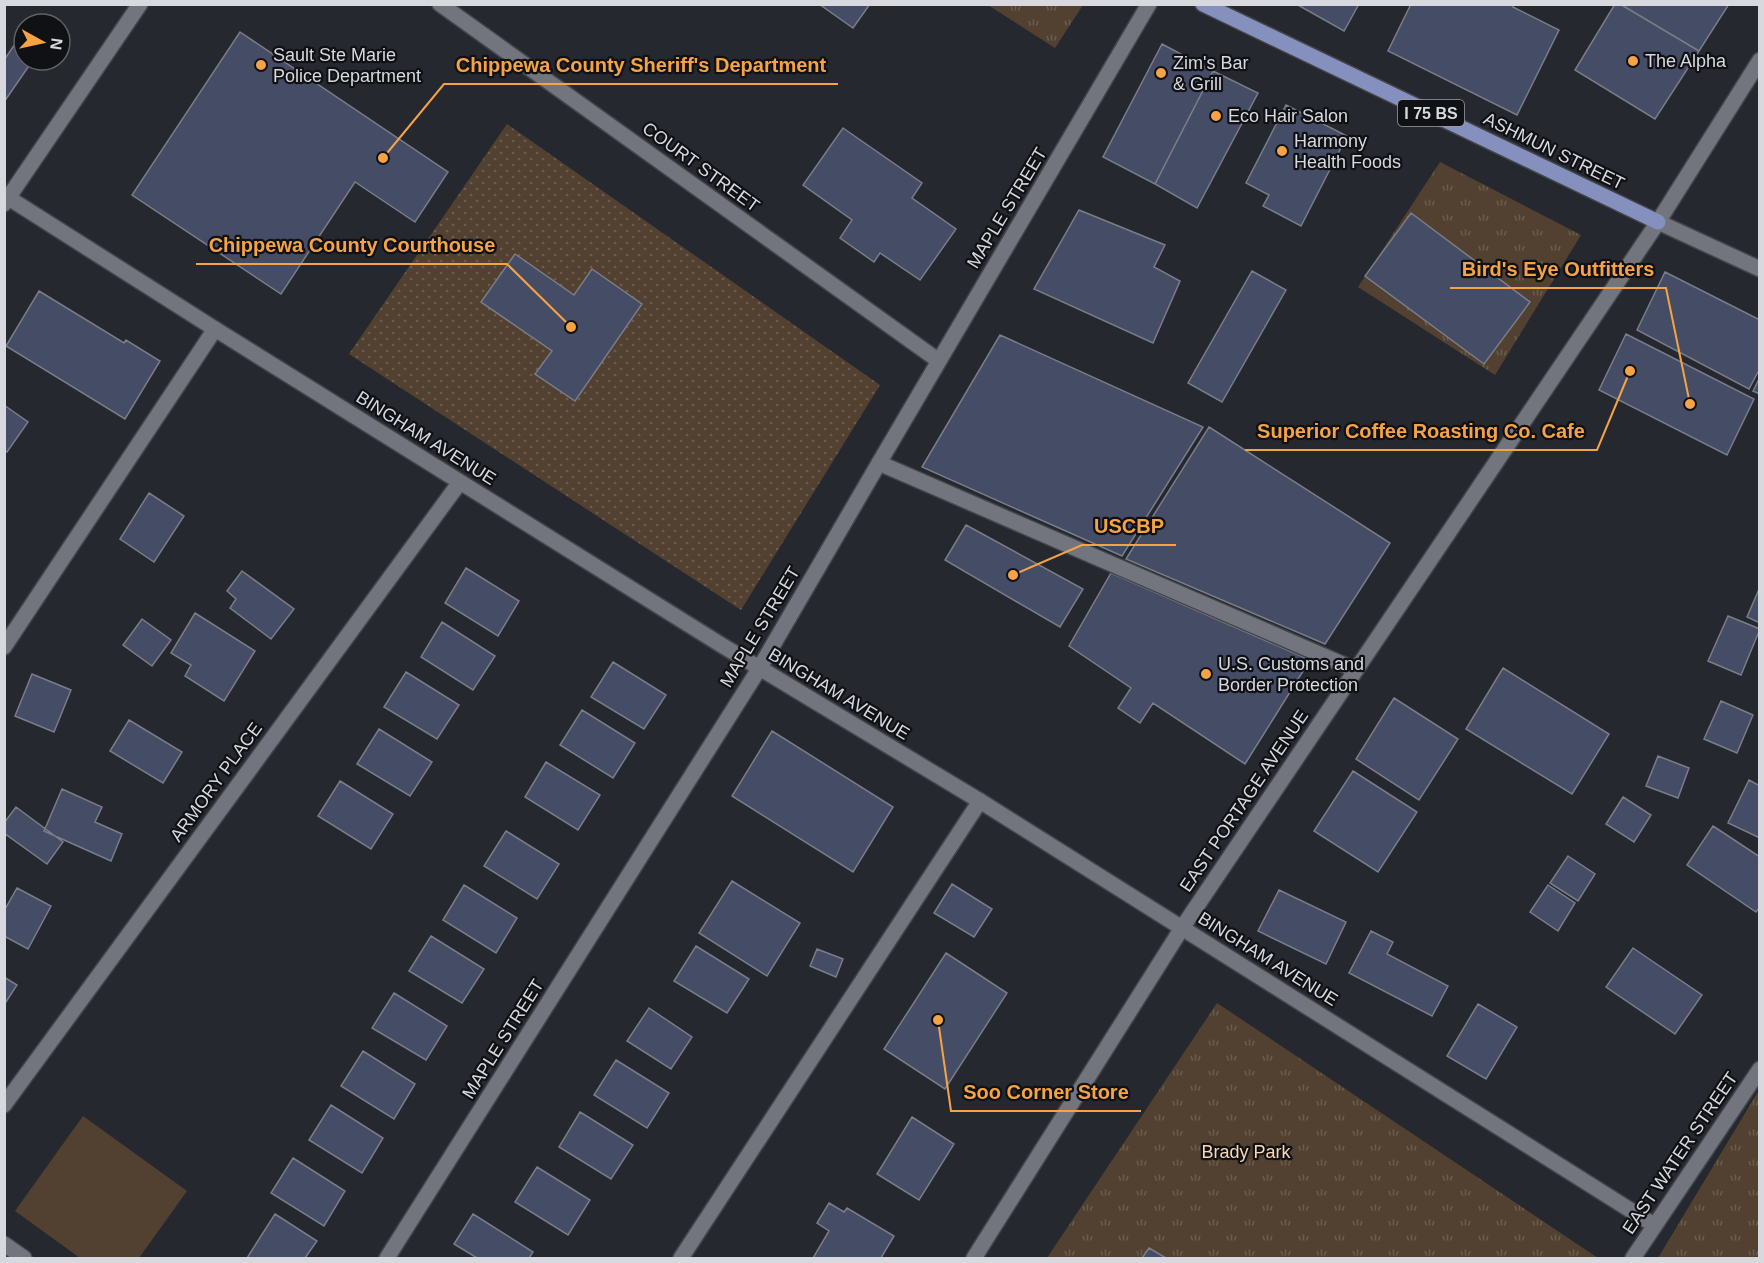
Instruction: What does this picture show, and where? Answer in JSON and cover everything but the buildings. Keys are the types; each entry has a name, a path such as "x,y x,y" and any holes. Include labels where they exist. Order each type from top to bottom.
{"main road":[{"name":"ASHMUN STREET","path":"1203,4 1658,222"}],"street":[{"path":"6,199 140,4"},
{"name":"COURT STREET","path":"440,4 939,361"},
{"name":"MAPLE STREET","path":"388,1258 759,669 1149,4"},
{"name":"EAST PORTAGE AVENUE","path":"974,1258 1182,928 1658,222 1760,60"},
{"name":"BINGHAM AVENUE","path":"6,199 759,669 980,801 1654,1226"},
{"name":"ASHMUN STREET","path":"1658,222 1760,269"},
{"path":"4,647 215,329"},
{"path":"879,463 1356,670"},
{"name":"ARMORY PLACE","path":"4,1105 459,482"},
{"path":"681,1258 980,801"},
{"name":"EAST WATER STREET","path":"1632,1258 1760,1069"},
{"path":"4,1244 24,1258"}],"green space":[{"path":"988,5 1083,5 1055,48"},
{"path":"507,124 880,385 741,610 349,354"},
{"path":"1440,162 1581,235 1495,375 1358,287"},
{"name":"Brady Park","path":"1217,1003 1598,1258 1047,1258"},
{"path":"1759,1090 1759,1258 1658,1258"},
{"path":"83,1116 187,1191 139,1258 80,1258 15,1211"}],"place":[{"name":"The Alpha","path":"1633,61"},
{"name":"Sault Ste Marie Police Department","path":"261,65"},
{"name":"Zim's Bar & Grill","path":"1161,73"},
{"name":"Eco Hair Salon","path":"1216,116"},
{"name":"Harmony Health Foods","path":"1282,151"},
{"name":"Chippewa County Sheriff's Department","path":"383,158"},
{"name":"Chippewa County Courthouse","path":"571,327"},
{"name":"Superior Coffee Roasting Co. Cafe","path":"1630,371"},
{"name":"Bird's Eye Outfitters","path":"1690,404"},
{"name":"USCBP","path":"1013,575"},
{"name":"U.S. Customs and Border Protection","path":"1206,674"},
{"name":"Soo Corner Store","path":"938,1020"}]}
